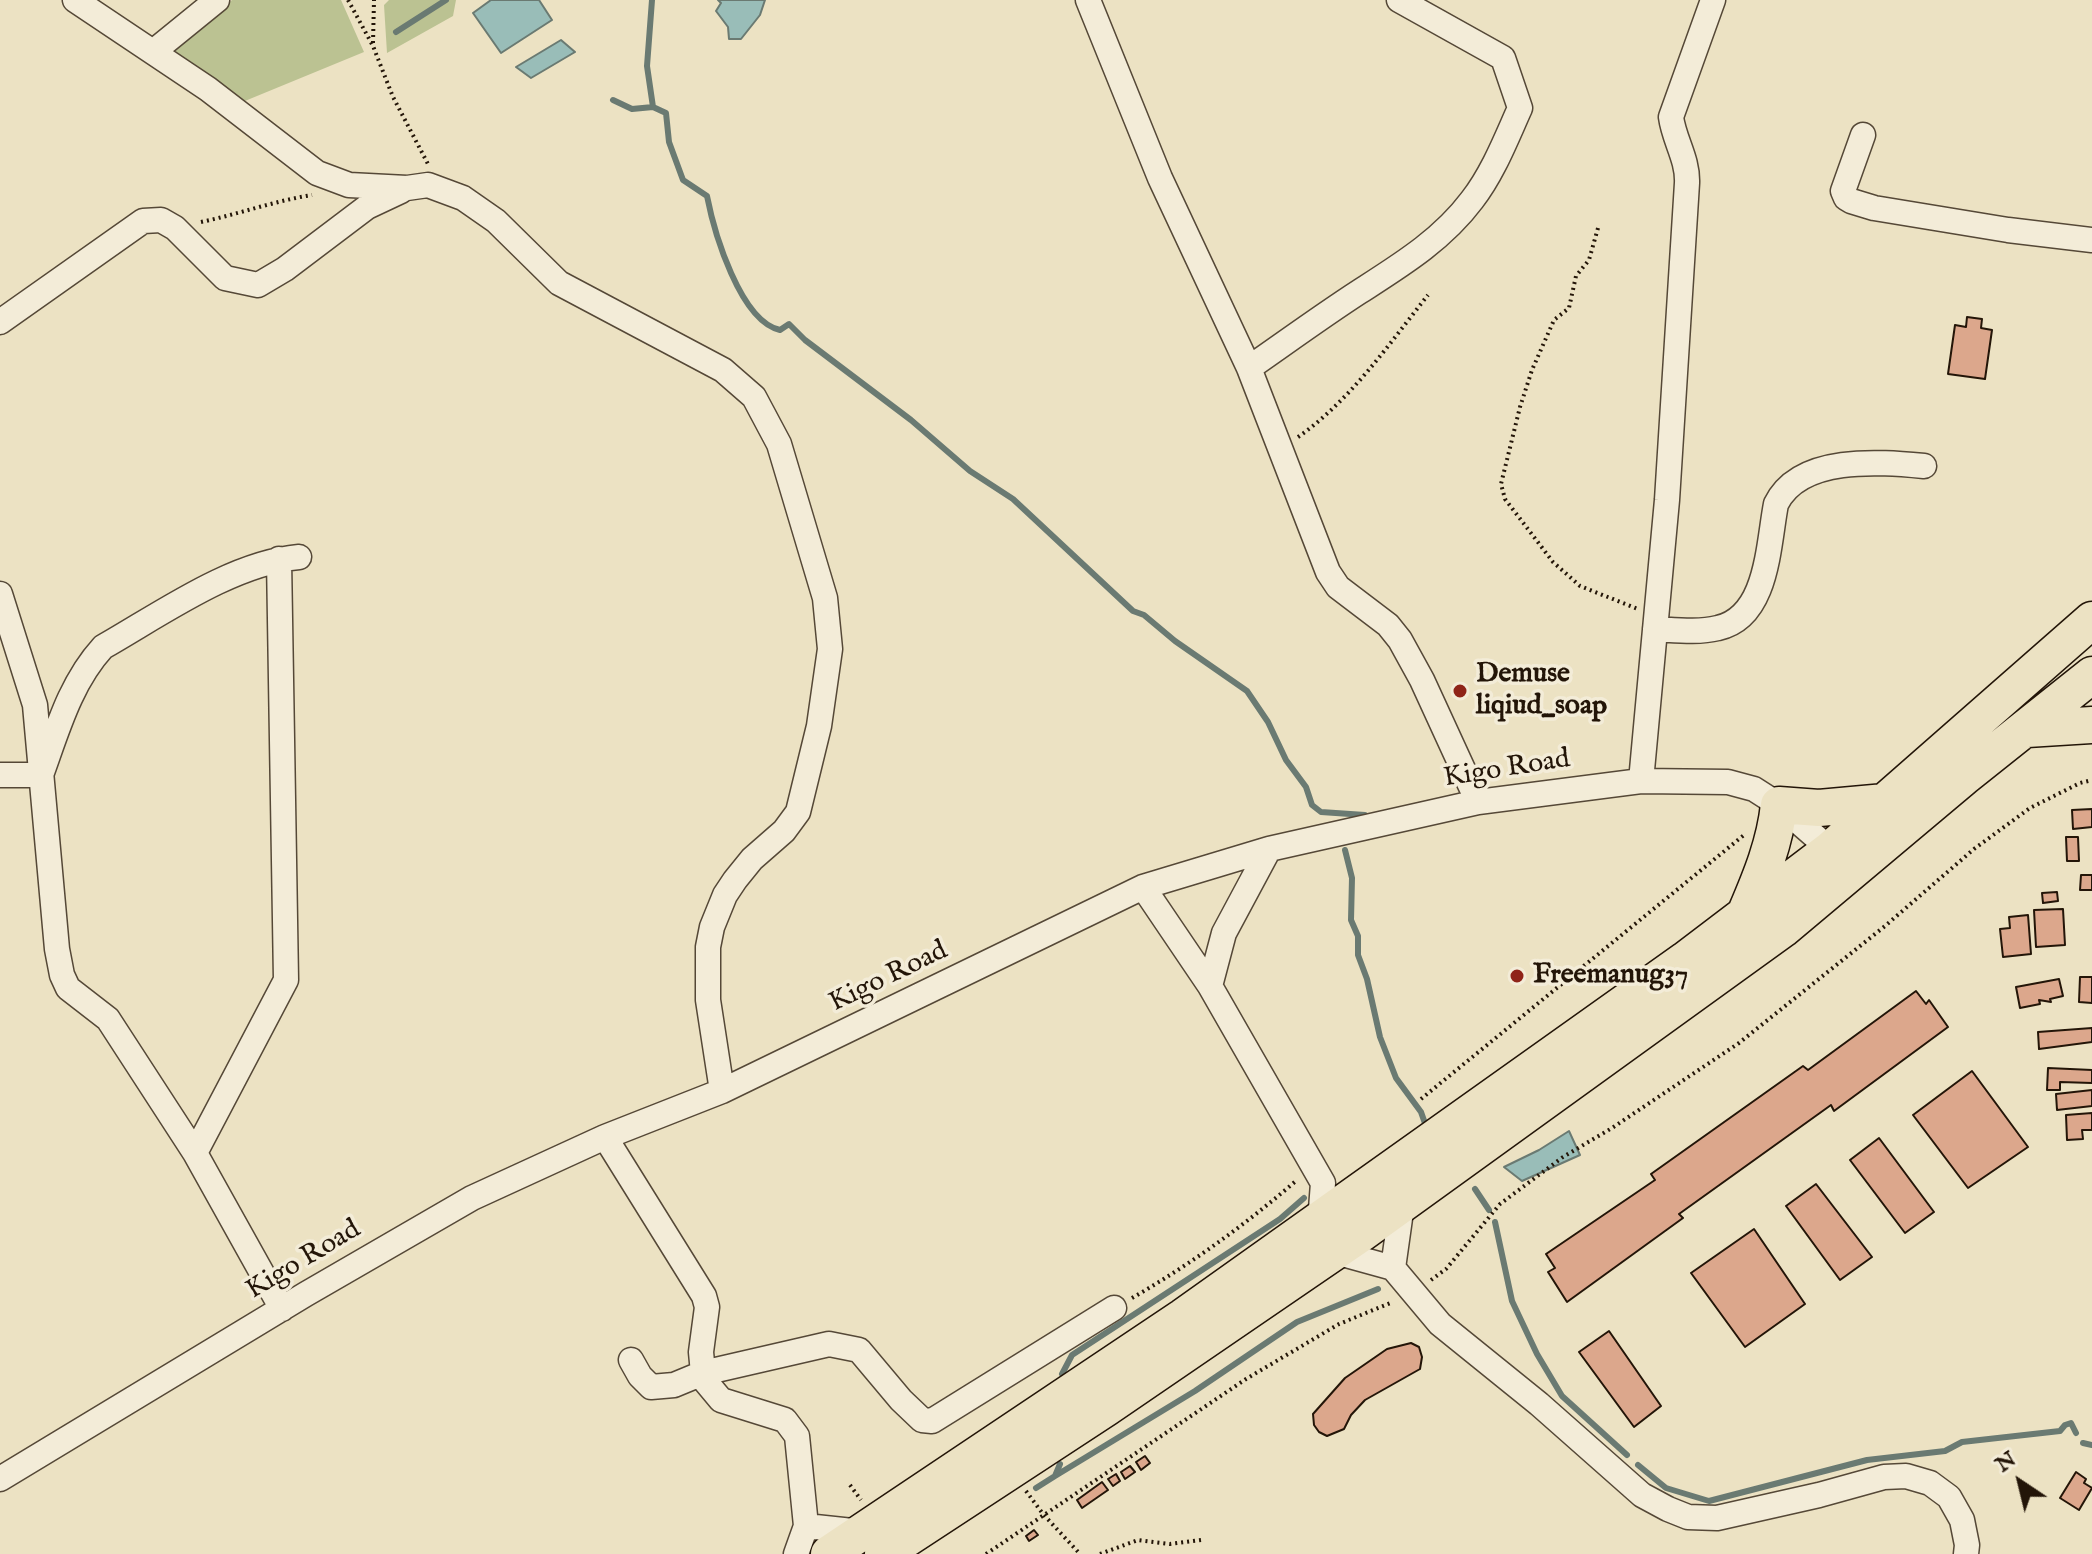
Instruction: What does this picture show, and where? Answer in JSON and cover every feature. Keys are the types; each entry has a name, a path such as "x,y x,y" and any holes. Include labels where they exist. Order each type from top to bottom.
{"highway":[{"path":"873,1543 1170,1326 1327,1237 1402,1204 1783,929 1842,860 1885,802 2092,620"},
{"path":"829,1554 873,1543 1011,1470 1327,1237 1358,1194 1745,914 1842,860 1964,777 2090,680"},
{"path":"2027,729 2092,725"},
{"path":"1745,914 1764,869 1779,805 1819,808 1885,802"}],"street":[{"path":"75,0 208,89 317,173 349,185 407,188 428,185 445,189 496,221 559,283 723,370 754,397 779,444 825,598 830,649 819,726 798,812 784,831 752,859 735,880 712,927 708,947 708,1000 722,1091"},
{"path":"153,52 217,0"},
{"path":"1088,0 1160,178 1249,368 1328,572 1338,587 1388,625 1400,640 1422,680 1478,802"},
{"path":"1249,368 1411,260 1444,232 1473,200 1496,162 1520,108 1503,58 1399,0"},
{"path":"1641,781 1667,500 1688,169 1671,117 1713,0"},
{"path":"1863,135 1843,191 1851,201 1874,208 1993,228 2092,240"},
{"path":"0,322 143,221 161,220 175,228 225,278 258,285 285,269 367,207 407,188"},
{"path":"1655,621 1717,628 1740,619 1760,587 1776,504 1781,494 1794,482 1844,465 1877,462 1924,466"},
{"path":"41,775 70,697 92,659 103,647 218,583 289,558 286,980 195,1153"},
{"path":"0,594 35,705 62,975 68,988 108,1019 195,1153 282,1309"},
{"path":"2055,652 2090,680"},
{"path":"0,775 41,775"},
{"name":"Kigo Road","path":"0,1479 472,1198 605,1137 722,1091 1143,887 1269,849 1478,802 1641,781 1728,782 1754,789 1779,805 1842,860"},
{"path":"1210,986 1224,933 1269,849"},
{"path":"1143,887 1210,986 1318,1174 1327,1237 1393,1268 1440,1324 1539,1404 1642,1495 1688,1517 1717,1518 1884,1477 1906,1476 1930,1483 1949,1497 1962,1520 1966,1554"},
{"path":"605,1137 704,1296 707,1307 701,1352 703,1373 721,1400 775,1415 792,1427 799,1446 806,1526 796,1554"},
{"path":"1318,1174 1358,1194"},
{"path":"1393,1268 1402,1204"},
{"path":"631,1360 651,1387 674,1385 703,1373 829,1344 859,1350 901,1400 922,1420 932,1421 1114,1308"},
{"path":"806,1526 873,1543"}],"path":[{"path":"348,0 373,46 393,97 424,159 445,189"},
{"path":"373,46 374,0"},
{"path":"175,228 235,215 272,201 349,185"},
{"path":"1598,228 1589,260 1576,276 1569,308 1554,320 1532,370 1501,484 1505,499 1553,562 1580,586 1655,621"},
{"path":"1281,450 1313,427 1352,388 1428,295"},
{"path":"986,1554 1259,1371 1339,1324 1414,1293 1446,1269 1500,1204 1563,1157 1739,1043 1885,926 1974,849 2030,808 2092,780"},
{"path":"1421,1099 1746,833"},
{"path":"1114,1308 1185,1267 1259,1212 1318,1174"},
{"path":"1011,1470 1043,1514 1080,1554"},
{"path":"1100,1554 1138,1540 1170,1544 1201,1540"}],"green space":[{"path":"232,0 341,0 364,52 240,103 170,55"},
{"path":"389,0 456,0 453,16 387,53 384,5"}],"water":[{"path":"491,0 539,0 552,20 501,53 473,13"},
{"path":"718,0 765,0 760,15 741,39 729,39 728,27 716,11 721,3"},
{"path":"561,40 575,52 531,78 516,67"},
{"path":"1569,1131 1580,1155 1522,1181 1504,1167 1539,1150"}],"building":[{"path":"1967,317 1982,319 1981,328 1992,330 1985,379 1948,374 1955,325 1966,327"},
{"path":"2092,809 2092,827 2073,829 2072,810"},
{"path":"2066,837 2078,837 2079,861 2067,861"},
{"path":"2081,875 2092,875 2092,890 2080,890"},
{"path":"2057,892 2058,901 2043,903 2042,893"},
{"path":"2063,909 2065,945 2036,947 2034,910"},
{"path":"2028,915 2031,954 2003,957 2000,929 2010,928 2009,917"},
{"path":"2080,977 2092,977 2092,1003 2079,1002"},
{"path":"2059,979 2063,996 2050,999 2051,1002 2039,1000 2040,1004 2020,1008 2016,987"},
{"path":"1916,991 1926,1004 1929,1000 1948,1027 1834,1111 1831,1105 1679,1214 1683,1218 1567,1302 1548,1272 1555,1268 1546,1254 1655,1180 1651,1174 1803,1066 1808,1070"},
{"path":"2092,1028 2092,1042 2039,1049 2038,1032"},
{"path":"2048,1068 2092,1070 2092,1083 2060,1082 2060,1090 2047,1090"},
{"path":"1972,1071 2028,1147 1968,1188 1913,1115"},
{"path":"2092,1090 2092,1106 2057,1110 2056,1094"},
{"path":"2092,1113 2092,1130 2082,1130 2083,1139 2067,1140 2066,1115"},
{"path":"1879,1138 1934,1212 1905,1233 1850,1160"},
{"path":"1816,1184 1872,1257 1840,1280 1786,1206"},
{"path":"1754,1229 1805,1304 1745,1347 1691,1273"},
{"path":"1609,1331 1661,1406 1634,1427 1579,1352"},
{"path":"1411,1343 1419,1347 1422,1357 1420,1369 1365,1400 1351,1415 1344,1429 1327,1436 1319,1432 1314,1425 1313,1414 1345,1378 1387,1349"},
{"path":"1145,1456 1150,1463 1141,1470 1136,1462"},
{"path":"1130,1466 1135,1472 1125,1479 1121,1472"},
{"path":"2076,1472 2092,1488 2079,1510 2060,1498"},
{"path":"1116,1474 1120,1481 1113,1486 1108,1479"},
{"path":"1102,1482 1108,1490 1082,1508 1077,1500"},
{"path":"1034,1530 1038,1535 1029,1541 1026,1536"}],"waterway":[{"path":"396,32 446,0"},
{"path":"652,0 647,66 653,107"},
{"path":"613,100 632,109 653,107 666,113 669,142 683,180 707,196 731,273 741,293 766,323 780,330 789,324 970,471 1013,499 1133,611 1144,615 1175,641 1247,691 1268,722 1286,760 1306,787 1312,805 1321,812 1365,815 1367,821"},
{"path":"1345,850 1352,878 1351,920 1358,936 1358,955 1367,979 1380,1037 1396,1078 1421,1112 1427,1129"},
{"path":"1475,1189 1489,1210"},
{"path":"1062,1374 1072,1355 1280,1219 1304,1198"},
{"path":"1495,1222 1512,1301 1537,1354 1562,1396 1627,1455"},
{"path":"1055,1476 1195,1391 1297,1322 1378,1289"},
{"path":"1638,1465 1666,1488 1709,1501 1867,1460 1945,1451 1962,1442 2060,1431 2071,1423 2076,1433"},
{"path":"2083,1443 2092,1445"},
{"path":"1036,1488 1055,1476 1060,1464"}],"place":[{"name":"Demuse liqiud_soap","path":"1460,691"},
{"name":"Freemanug37","path":"1517,976"}]}
